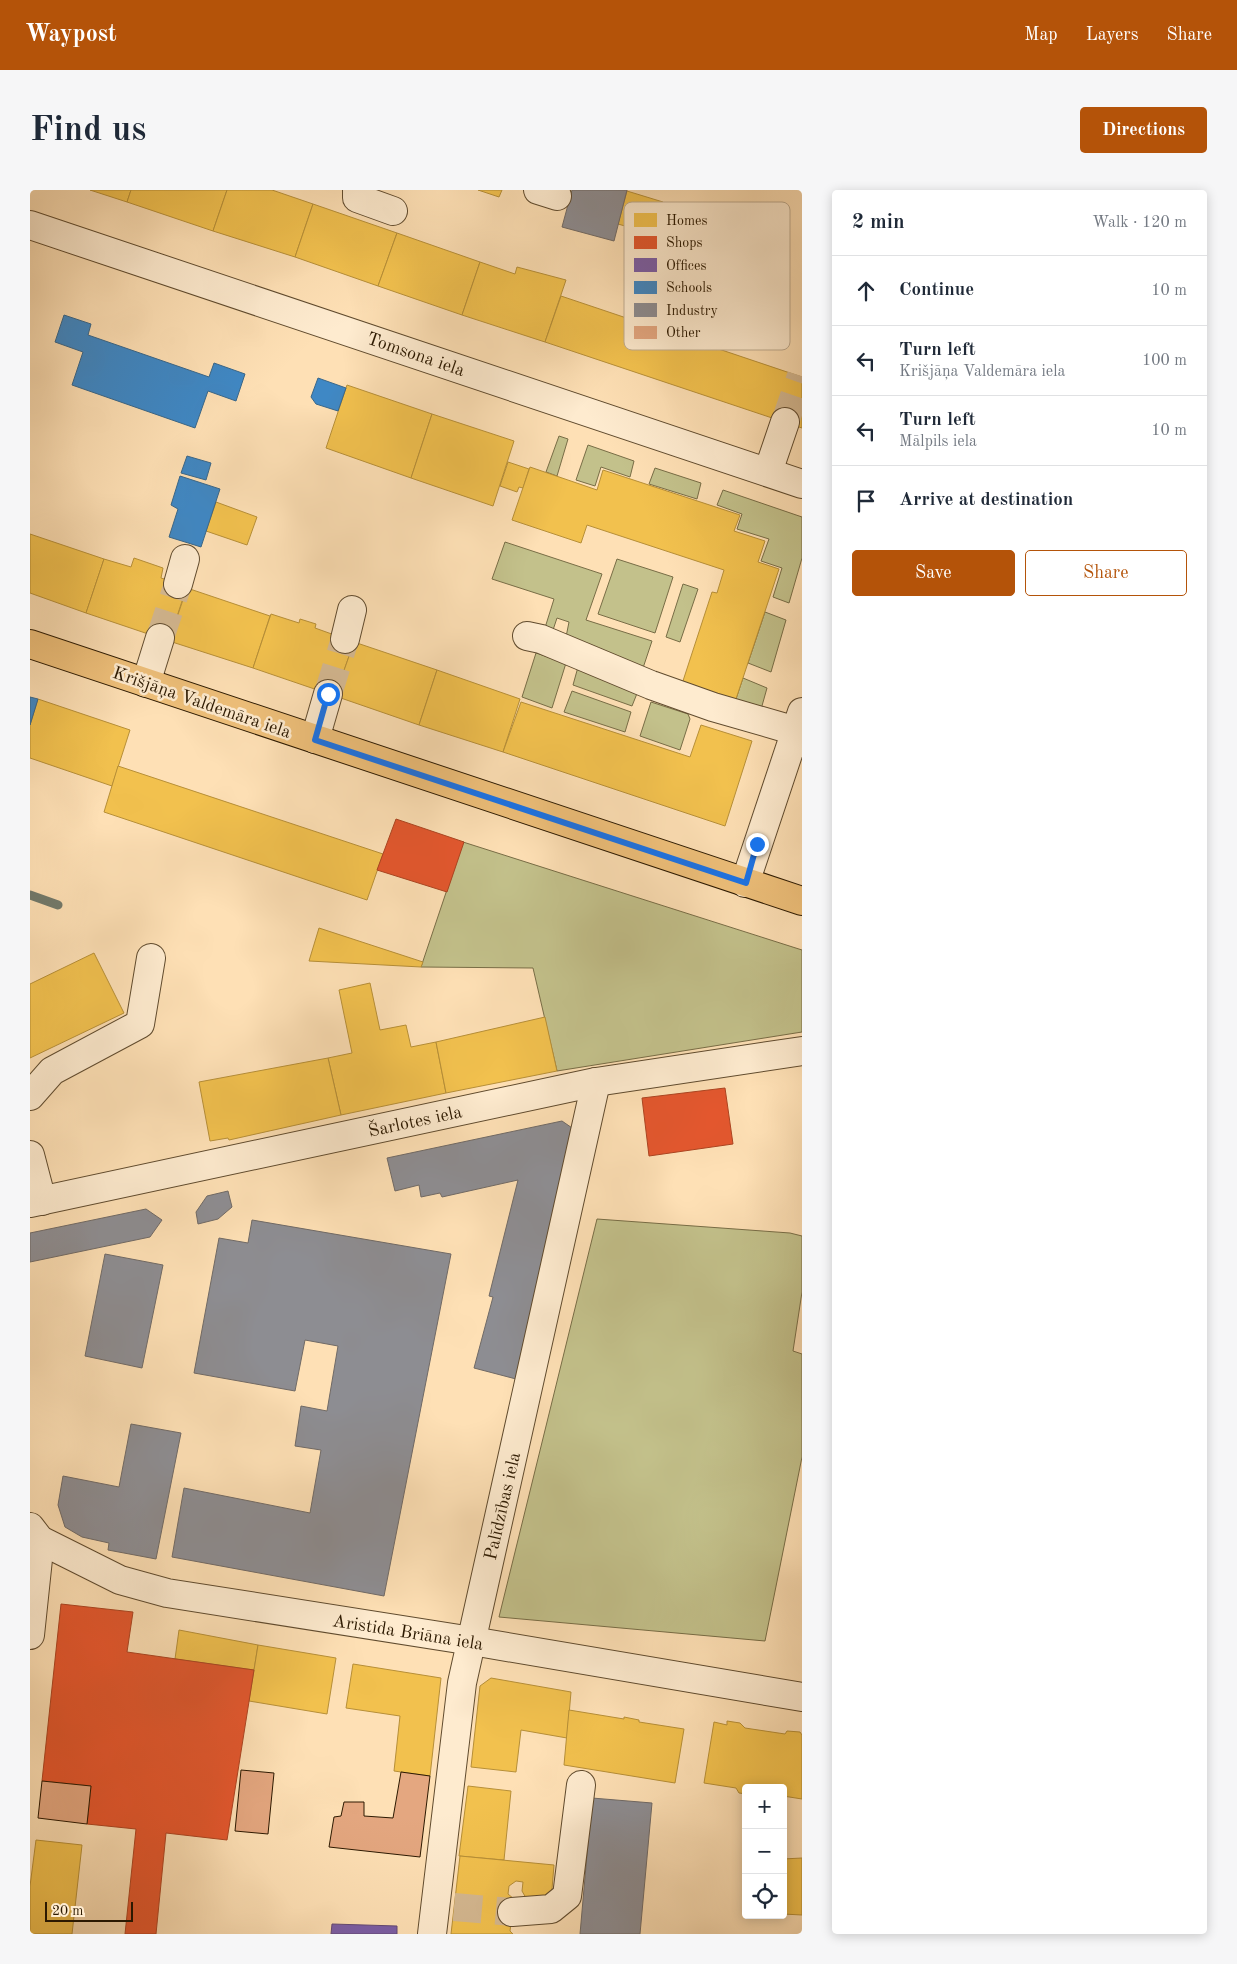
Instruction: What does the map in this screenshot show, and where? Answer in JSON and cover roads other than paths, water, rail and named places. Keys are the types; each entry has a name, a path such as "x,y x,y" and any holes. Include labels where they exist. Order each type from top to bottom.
{"main road":[{"name":"Krišjāņa Valdemāra iela","path":"30,644 802,901"}],"street":[{"path":"357,190 357,198 393,211"},
{"name":"Tomsona iela","path":"30,225 802,484"},
{"path":"768,472 785,422"},
{"path":"345,639 352,610"},
{"path":"527,636 541,639 651,685 713,707 799,722 746,883"},
{"path":"146,683 160,638"},
{"path":"315,740 328,694"},
{"path":"30,1096 52,1071 140,1024 151,958"},
{"name":"Šarlotes iela","path":"36,1202 596,1082 802,1051"},
{"name":"Palīdzības iela","path":"432,1934 445,1906 462,1683 596,1082"},
{"path":"30,1155 36,1202"},
{"path":"30,1635 32,1530"},
{"name":"Aristida Briāna iela","path":"32,1530 120,1580 167,1593 472,1641 802,1697"},
{"path":"512,1912 551,1909 567,1896 581,1785"}],"waterway":[{"path":"30,895 58,905"}],"tunnel":[{"path":"785,422 801,376"},
{"path":"160,638 178,584"},
{"path":"328,694 345,639"},
{"path":"454,1907 512,1912"}]}
